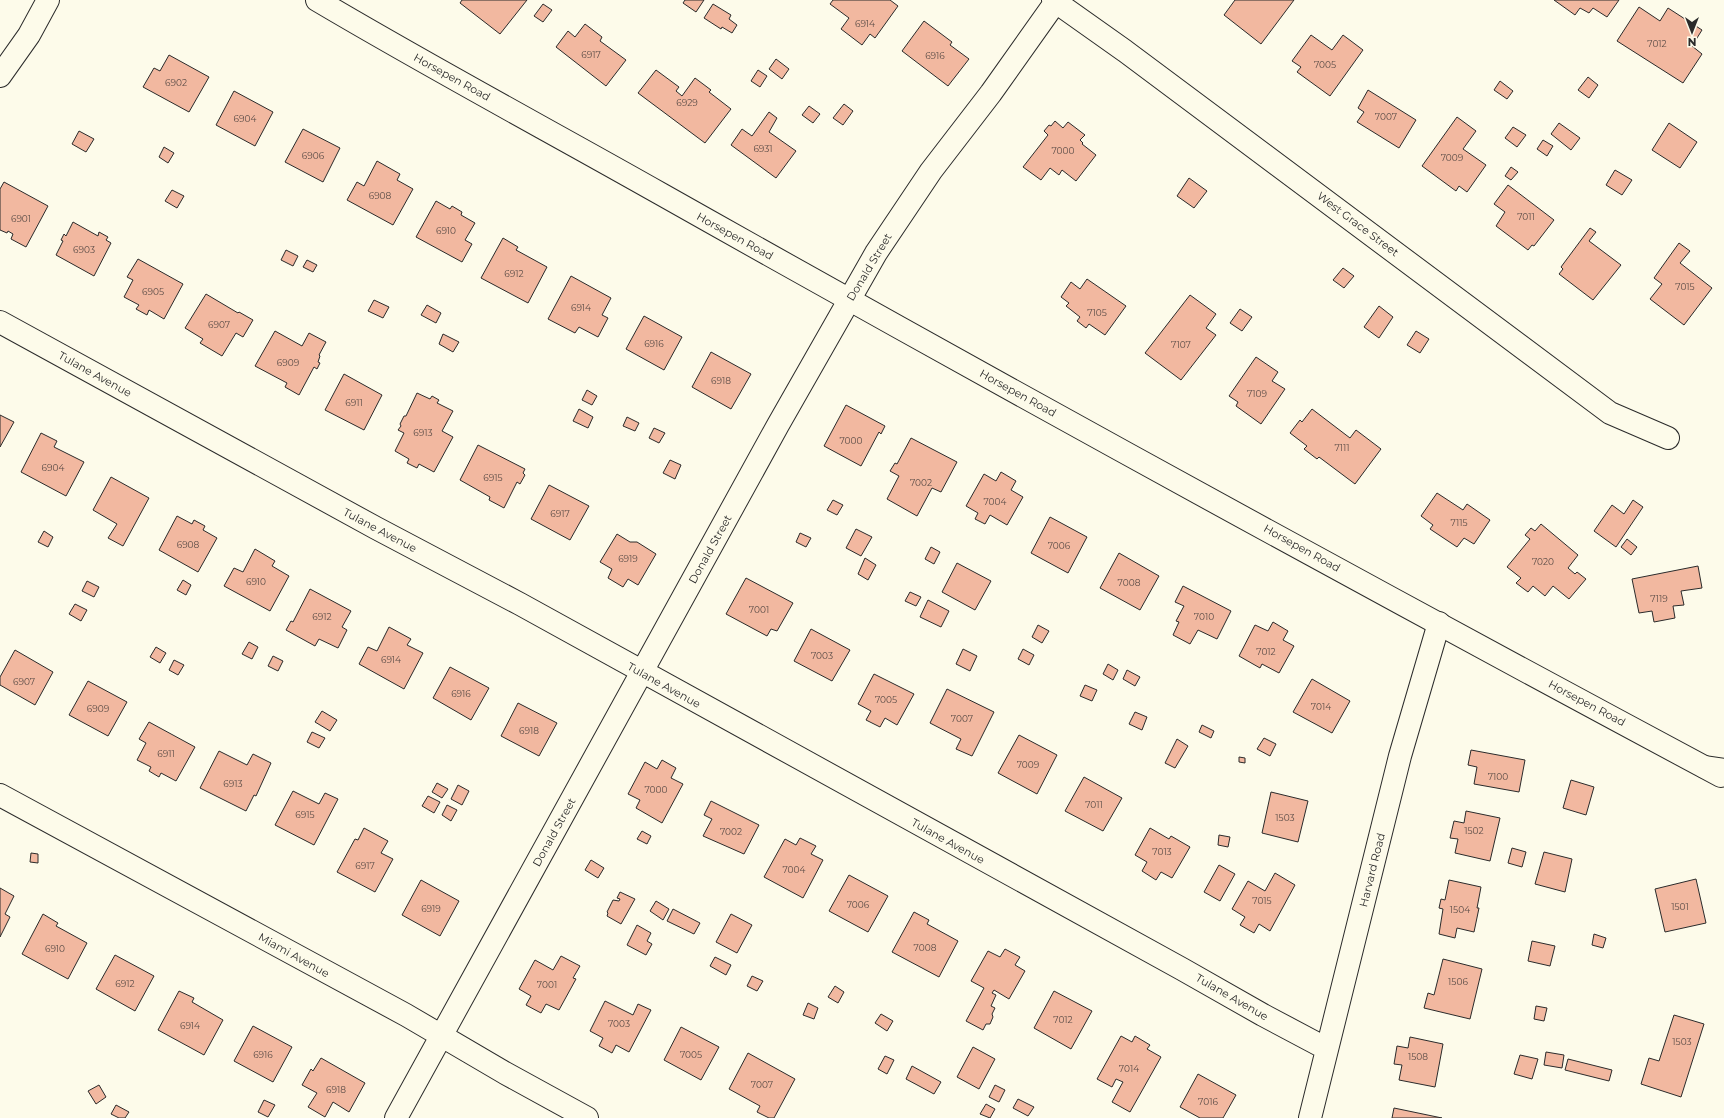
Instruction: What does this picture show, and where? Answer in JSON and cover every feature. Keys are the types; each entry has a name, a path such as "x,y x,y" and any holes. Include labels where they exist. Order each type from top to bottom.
{"street":[{"path":"0,76 29,35 48,0"},
{"name":"Horsepen Road","path":"317,0 401,49 509,108 849,300 1439,623 1715,769 1724,777"},
{"name":"Donald Street","path":"396,1118 778,425 876,253 931,172 991,93 1055,1"},
{"name":"West Grace Street","path":"1055,1 1125,51 1610,413 1668,438"},
{"name":"Tulane Avenue","path":"0,322 376,528 520,604 1182,969 1263,1016 1328,1049"},
{"name":"Harvard Road","path":"1310,1118 1400,756 1439,623"},
{"name":"Miami Avenue","path":"0,795 399,1012 587,1118"}],"building":[{"path":"462,0 527,0 500,34 460,3"},
{"path":"685,0 704,0 696,12 683,3"},
{"path":"833,0 890,0 898,6 875,38 870,34 862,45 841,29 849,18 830,4"},
{"path":"1235,0 1294,0 1261,44 1224,15"},
{"path":"1554,0 1619,0 1607,17 1593,8 1589,13 1580,8 1575,15"},
{"path":"543,4 552,10 543,22 534,16"},
{"path":"713,4 731,15 729,19 737,25 732,33 722,27 721,29 704,18"},
{"path":"1639,7 1660,21 1668,8 1702,30 1692,46 1702,54 1683,83 1617,41"},
{"path":"924,21 952,42 950,45 969,59 948,86 902,51"},
{"path":"585,24 602,37 600,41 626,60 606,86 556,47 568,31 575,37"},
{"path":"1311,35 1332,50 1343,35 1363,50 1330,96 1297,72 1301,67 1292,61"},
{"path":"169,55 209,77 189,112 143,87 154,68 160,71"},
{"path":"776,59 789,69 782,79 769,69"},
{"path":"656,70 679,87 676,91 682,96 695,78 711,90 709,92 731,109 705,143 638,93"},
{"path":"758,70 767,76 760,87 751,81"},
{"path":"1588,77 1598,85 1589,98 1578,90"},
{"path":"1500,81 1513,91 1507,99 1494,90"},
{"path":"1368,90 1416,120 1399,148 1357,122 1364,112 1358,108"},
{"path":"234,91 273,112 255,146 216,125"},
{"path":"844,104 853,111 843,125 833,118"},
{"path":"809,106 820,114 813,123 802,115"},
{"path":"769,112 777,118 769,132 796,151 776,178 731,145 742,129 752,136"},
{"path":"1457,117 1476,131 1463,149 1486,165 1467,192 1459,186 1456,191 1422,166"},
{"path":"1055,121 1063,128 1068,122 1085,135 1080,140 1083,143 1082,144 1096,155 1076,181 1062,170 1059,175 1050,168 1041,180 1023,167 1048,135 1044,131"},
{"path":"1559,123 1580,138 1571,150 1551,134"},
{"path":"1669,123 1697,142 1680,168 1652,150"},
{"path":"1513,127 1526,135 1517,147 1505,138"},
{"path":"303,129 340,148 323,182 285,162"},
{"path":"79,131 94,139 86,152 72,144"},
{"path":"1543,140 1553,146 1547,156 1537,149"},
{"path":"164,147 174,153 168,163 159,157"},
{"path":"377,161 400,174 397,180 413,189 393,225 347,200 357,182 364,186"},
{"path":"1511,167 1518,172 1511,180 1505,176"},
{"path":"1615,170 1632,180 1622,195 1606,185"},
{"path":"1189,178 1207,191 1194,208 1177,196"},
{"path":"4,182 48,206 26,247 11,239 13,234 8,231 7,233 0,230 0,189"},
{"path":"1508,185 1554,220 1534,246 1532,245 1528,250 1496,226 1505,212 1494,204"},
{"path":"172,190 184,196 177,208 165,201"},
{"path":"436,201 450,209 452,206 462,212 461,215 475,223 465,240 472,244 462,262 416,237"},
{"path":"73,222 98,236 99,232 108,237 106,240 111,243 94,276 56,255 63,241 61,240 64,234 66,236"},
{"path":"1590,228 1596,232 1589,241 1621,265 1593,300 1559,274 1563,269 1561,267"},
{"path":"503,238 518,247 516,250 547,267 528,303 481,278"},
{"path":"1679,243 1690,251 1680,263 1712,288 1684,325 1650,299 1662,284 1654,278"},
{"path":"286,250 298,256 293,266 281,260"},
{"path":"138,259 183,284 164,319 149,310 147,315 136,309 139,305 124,297 133,280 127,277"},
{"path":"307,260 317,265 313,272 303,267"},
{"path":"1343,268 1354,276 1344,288 1333,280"},
{"path":"571,276 611,298 602,315 608,318 598,337 579,327 575,333 548,319"},
{"path":"1087,279 1126,306 1105,335 1089,324 1086,328 1077,321 1080,317 1066,306 1069,303 1061,297 1071,282 1080,289"},
{"path":"206,294 253,320 243,337 236,333 222,356 200,343 203,339 185,328"},
{"path":"1190,295 1216,314 1206,328 1216,335 1181,380 1145,353"},
{"path":"374,300 389,307 383,318 368,311"},
{"path":"427,305 441,313 436,323 421,315"},
{"path":"1379,306 1393,317 1379,338 1364,327"},
{"path":"1240,309 1252,317 1242,331 1230,323"},
{"path":"644,316 682,337 664,370 626,349"},
{"path":"275,331 302,346 309,333 326,342 319,355 318,362 320,363 317,369 314,367 299,395 285,387 287,383 255,366"},
{"path":"1416,331 1429,339 1420,353 1407,345"},
{"path":"443,334 459,342 453,352 439,344"},
{"path":"711,352 751,374 731,409 692,387"},
{"path":"1256,357 1278,372 1272,381 1285,389 1261,424 1236,406 1238,402 1229,396"},
{"path":"344,374 382,395 364,430 325,410"},
{"path":"587,390 597,396 592,405 582,400"},
{"path":"417,393 430,399 432,396 439,400 437,403 453,411 442,431 453,437 434,472 419,464 417,468 407,463 409,459 395,451 404,433 398,430 401,426 400,424 404,416 406,416"},
{"path":"846,405 885,426 881,434 879,432 861,466 824,446"},
{"path":"579,409 593,417 588,428 573,421"},
{"path":"1312,409 1350,438 1356,430 1381,449 1355,484 1319,457 1317,459 1304,449 1307,446 1290,433 1300,420 1302,422"},
{"path":"0,415 14,422 0,447"},
{"path":"627,417 639,423 635,431 623,426"},
{"path":"654,428 665,433 659,443 649,438"},
{"path":"41,433 57,441 54,447 84,462 66,496 21,472"},
{"path":"911,438 957,462 941,492 932,488 917,516 887,499 899,476 890,471 895,463 897,464"},
{"path":"478,445 525,469 523,473 525,475 520,484 517,482 504,508 489,500 490,497 460,480"},
{"path":"670,460 681,465 675,479 663,473"},
{"path":"1001,472 1016,481 1011,490 1023,497 1007,525 990,515 985,524 975,519 978,513 966,506 984,474 996,481"},
{"path":"111,477 149,498 123,546 108,538 117,524 93,510"},
{"path":"549,485 589,506 570,540 531,519"},
{"path":"1437,493 1463,510 1467,504 1490,520 1474,544 1464,538 1457,547 1430,529 1433,525 1421,516"},
{"path":"833,500 843,505 837,515 827,510"},
{"path":"1633,500 1643,507 1616,547 1594,531 1612,505 1624,514"},
{"path":"177,516 192,524 194,520 205,526 203,530 217,538 198,572 159,550"},
{"path":"1050,517 1087,537 1068,573 1031,553"},
{"path":"1541,524 1578,555 1568,568 1575,574 1577,572 1586,579 1569,599 1553,586 1545,596 1533,586 1528,592 1516,583 1521,578 1507,567 1530,539 1525,535 1531,528 1535,531"},
{"path":"856,529 872,537 861,556 846,548"},
{"path":"44,531 53,537 48,547 38,542"},
{"path":"800,533 811,538 806,547 796,542"},
{"path":"617,534 630,542 637,542 656,554 638,585 628,579 623,587 608,578 612,569 600,562"},
{"path":"1627,539 1637,547 1631,555 1621,547"},
{"path":"931,547 940,552 934,564 925,559"},
{"path":"255,549 275,561 272,566 289,576 270,611 224,586 234,568 243,572"},
{"path":"1119,553 1159,576 1140,610 1100,588"},
{"path":"865,558 876,565 868,580 858,574"},
{"path":"957,563 991,581 975,610 942,592"},
{"path":"1698,566 1702,588 1681,591 1684,605 1673,606 1675,618 1654,622 1652,611 1639,613 1632,579"},
{"path":"746,578 793,603 777,631 771,629 767,636 726,614"},
{"path":"183,580 191,585 186,595 177,590"},
{"path":"87,581 99,587 94,597 82,591"},
{"path":"1183,586 1231,611 1217,639 1198,630 1190,644 1173,635 1179,622 1176,621 1184,606 1175,602"},
{"path":"310,589 351,611 342,627 347,630 338,648 319,639 315,646 286,630 291,621 293,622"},
{"path":"910,592 921,597 916,606 905,601"},
{"path":"928,600 949,611 941,627 920,617"},
{"path":"75,604 87,610 81,621 69,614"},
{"path":"1273,622 1288,631 1283,640 1294,646 1279,673 1262,664 1260,668 1239,656 1255,625 1268,631"},
{"path":"1038,625 1049,631 1042,643 1032,637"},
{"path":"389,627 411,639 407,645 423,653 404,689 359,664 368,647 377,651"},
{"path":"811,629 850,650 832,681 794,661"},
{"path":"249,642 258,647 252,659 242,654"},
{"path":"156,647 166,653 160,663 150,657"},
{"path":"963,649 977,656 970,671 956,664"},
{"path":"1023,649 1034,655 1029,665 1018,659"},
{"path":"15,650 53,672 35,705 0,685 0,677"},
{"path":"273,656 283,661 278,671 268,666"},
{"path":"174,660 184,665 178,675 169,670"},
{"path":"1108,664 1118,670 1113,680 1103,674"},
{"path":"450,667 489,688 471,720 433,698"},
{"path":"1127,670 1140,677 1135,686 1123,679"},
{"path":"874,674 914,694 897,725 885,718 880,727 866,720 871,711 858,704"},
{"path":"1312,679 1350,701 1332,733 1293,712"},
{"path":"88,681 127,702 108,736 69,715"},
{"path":"1085,685 1097,690 1092,701 1080,696"},
{"path":"947,689 994,712 972,756 956,749 961,739 930,723"},
{"path":"518,703 557,723 539,756 501,736"},
{"path":"322,711 337,720 330,731 315,722"},
{"path":"1135,712 1147,717 1142,730 1129,724"},
{"path":"149,722 195,747 176,781 161,773 159,777 149,771 151,767 137,760 146,743 139,739"},
{"path":"1202,725 1214,731 1211,738 1199,732"},
{"path":"312,732 325,738 319,748 307,742"},
{"path":"1019,735 1057,755 1037,794 998,773"},
{"path":"1264,738 1276,744 1270,756 1257,749"},
{"path":"1177,739 1188,746 1175,768 1165,763"},
{"path":"1471,750 1525,760 1519,792 1474,784 1477,767 1468,765"},
{"path":"219,751 247,765 253,754 271,763 256,796 254,795 246,811 200,788"},
{"path":"1239,757 1245,758 1245,763 1239,762"},
{"path":"662,760 676,768 671,778 683,784 662,823 636,808 640,800 628,794 645,762 657,769"},
{"path":"1084,777 1122,798 1103,831 1065,811"},
{"path":"1571,780 1594,787 1586,815 1563,808"},
{"path":"437,783 448,789 442,798 432,792"},
{"path":"458,785 469,791 462,805 451,799"},
{"path":"293,791 319,804 325,793 338,799 314,845 275,825"},
{"path":"1271,792 1308,801 1298,842 1262,833"},
{"path":"428,796 440,802 434,813 422,806"},
{"path":"711,801 759,825 744,854 703,836 712,819 704,815"},
{"path":"447,805 457,810 451,821 442,815"},
{"path":"1466,811 1500,818 1490,861 1455,853 1458,839 1450,838 1454,821 1464,823"},
{"path":"364,828 388,841 381,853 393,859 375,892 337,872 355,839 358,840"},
{"path":"1150,828 1169,839 1171,836 1190,847 1172,878 1161,872 1156,880 1142,871 1147,862 1135,855"},
{"path":"642,831 651,836 647,844 637,839"},
{"path":"1219,835 1230,837 1228,847 1218,845"},
{"path":"800,838 816,846 811,854 823,860 803,898 764,877 785,839 796,845"},
{"path":"1512,848 1526,852 1522,867 1508,863"},
{"path":"1544,852 1572,859 1565,892 1535,884"},
{"path":"31,853 38,854 38,863 30,862"},
{"path":"591,860 604,868 598,878 585,870"},
{"path":"1219,865 1235,874 1220,901 1204,892"},
{"path":"1275,873 1295,885 1270,931 1259,924 1254,933 1240,925 1245,917 1232,909 1248,881 1265,891"},
{"path":"849,875 888,896 868,932 829,911"},
{"path":"1696,879 1706,923 1665,932 1655,889"},
{"path":"421,880 459,901 440,936 402,915"},
{"path":"1449,880 1481,887 1477,908 1479,908 1474,932 1457,928 1455,938 1439,934 1443,909 1439,908 1441,899 1445,900"},
{"path":"0,888 14,896 5,914 10,917 0,937"},
{"path":"620,892 635,899 621,924 607,916 607,912 613,900 619,901 620,899 617,898"},
{"path":"656,901 669,909 663,920 650,911"},
{"path":"673,909 700,923 694,934 667,921"},
{"path":"914,912 929,920 927,924 958,941 939,977 892,952"},
{"path":"43,914 58,923 56,926 87,943 68,979 22,954"},
{"path":"731,914 752,925 737,953 716,942"},
{"path":"637,925 651,933 647,941 652,944 646,955 627,945"},
{"path":"1594,934 1606,938 1603,948 1592,945"},
{"path":"1532,941 1555,946 1550,966 1528,961"},
{"path":"1005,949 1020,957 1015,965 1025,971 1009,999 994,990 992,993 996,995 991,1006 995,1008 992,1014 993,1017 990,1024 986,1024 983,1030 966,1021 984,988 971,981 988,951 1000,957"},
{"path":"115,955 154,976 135,1011 96,989"},
{"path":"561,956 580,966 573,978 576,979 559,1010 546,1004 541,1013 526,1005 531,996 519,989 535,960 553,970"},
{"path":"715,957 731,965 726,975 710,966"},
{"path":"1443,959 1482,969 1470,1019 1424,1008 1428,993 1434,995"},
{"path":"752,976 763,981 757,991 747,986"},
{"path":"835,986 844,992 838,1003 828,997"},
{"path":"179,991 194,998 192,1002 223,1020 204,1055 158,1030"},
{"path":"1054,991 1092,1011 1071,1049 1034,1028"},
{"path":"605,1001 633,1015 638,1004 651,1010 629,1052 616,1045 612,1053 599,1046 603,1038 590,1031"},
{"path":"808,1003 818,1008 814,1019 803,1015"},
{"path":"1536,1006 1547,1008 1544,1021 1534,1019"},
{"path":"881,1014 893,1021 887,1031 875,1023"},
{"path":"1674,1015 1704,1024 1681,1097 1641,1084 1649,1058 1659,1061"},
{"path":"253,1026 292,1047 273,1082 234,1061"},
{"path":"681,1027 719,1047 701,1080 664,1060"},
{"path":"1121,1036 1132,1042 1135,1036 1150,1045 1147,1049 1161,1057 1130,1112 1112,1102 1123,1082 1116,1079 1112,1087 1097,1079"},
{"path":"1410,1037 1443,1044 1435,1087 1399,1080 1402,1065 1394,1064 1397,1046 1408,1048"},
{"path":"973,1047 995,1059 979,1089 957,1077"},
{"path":"1546,1052 1564,1055 1562,1068 1544,1065"},
{"path":"748,1053 795,1079 774,1118 769,1118 757,1112 760,1106 729,1089"},
{"path":"1520,1055 1538,1059 1532,1079 1514,1074"},
{"path":"885,1056 894,1060 887,1074 878,1069"},
{"path":"321,1058 365,1083 349,1112 333,1102 325,1117 308,1107 317,1093 302,1085 311,1069 313,1071"},
{"path":"1568,1059 1612,1070 1609,1081 1565,1070"},
{"path":"912,1066 941,1082 934,1094 906,1079"},
{"path":"1198,1074 1236,1095 1223,1118 1200,1118 1180,1107"},
{"path":"99,1085 106,1097 96,1104 88,1091"},
{"path":"995,1085 1005,1090 999,1102 989,1097"},
{"path":"1018,1099 1034,1107 1028,1116 1013,1108"},
{"path":"264,1100 275,1105 268,1117 258,1112"},
{"path":"986,1104 995,1109 990,1118 980,1114"},
{"path":"116,1105 129,1112 125,1118 119,1118 111,1114"},
{"path":"1394,1108 1442,1118 1392,1118"}]}
